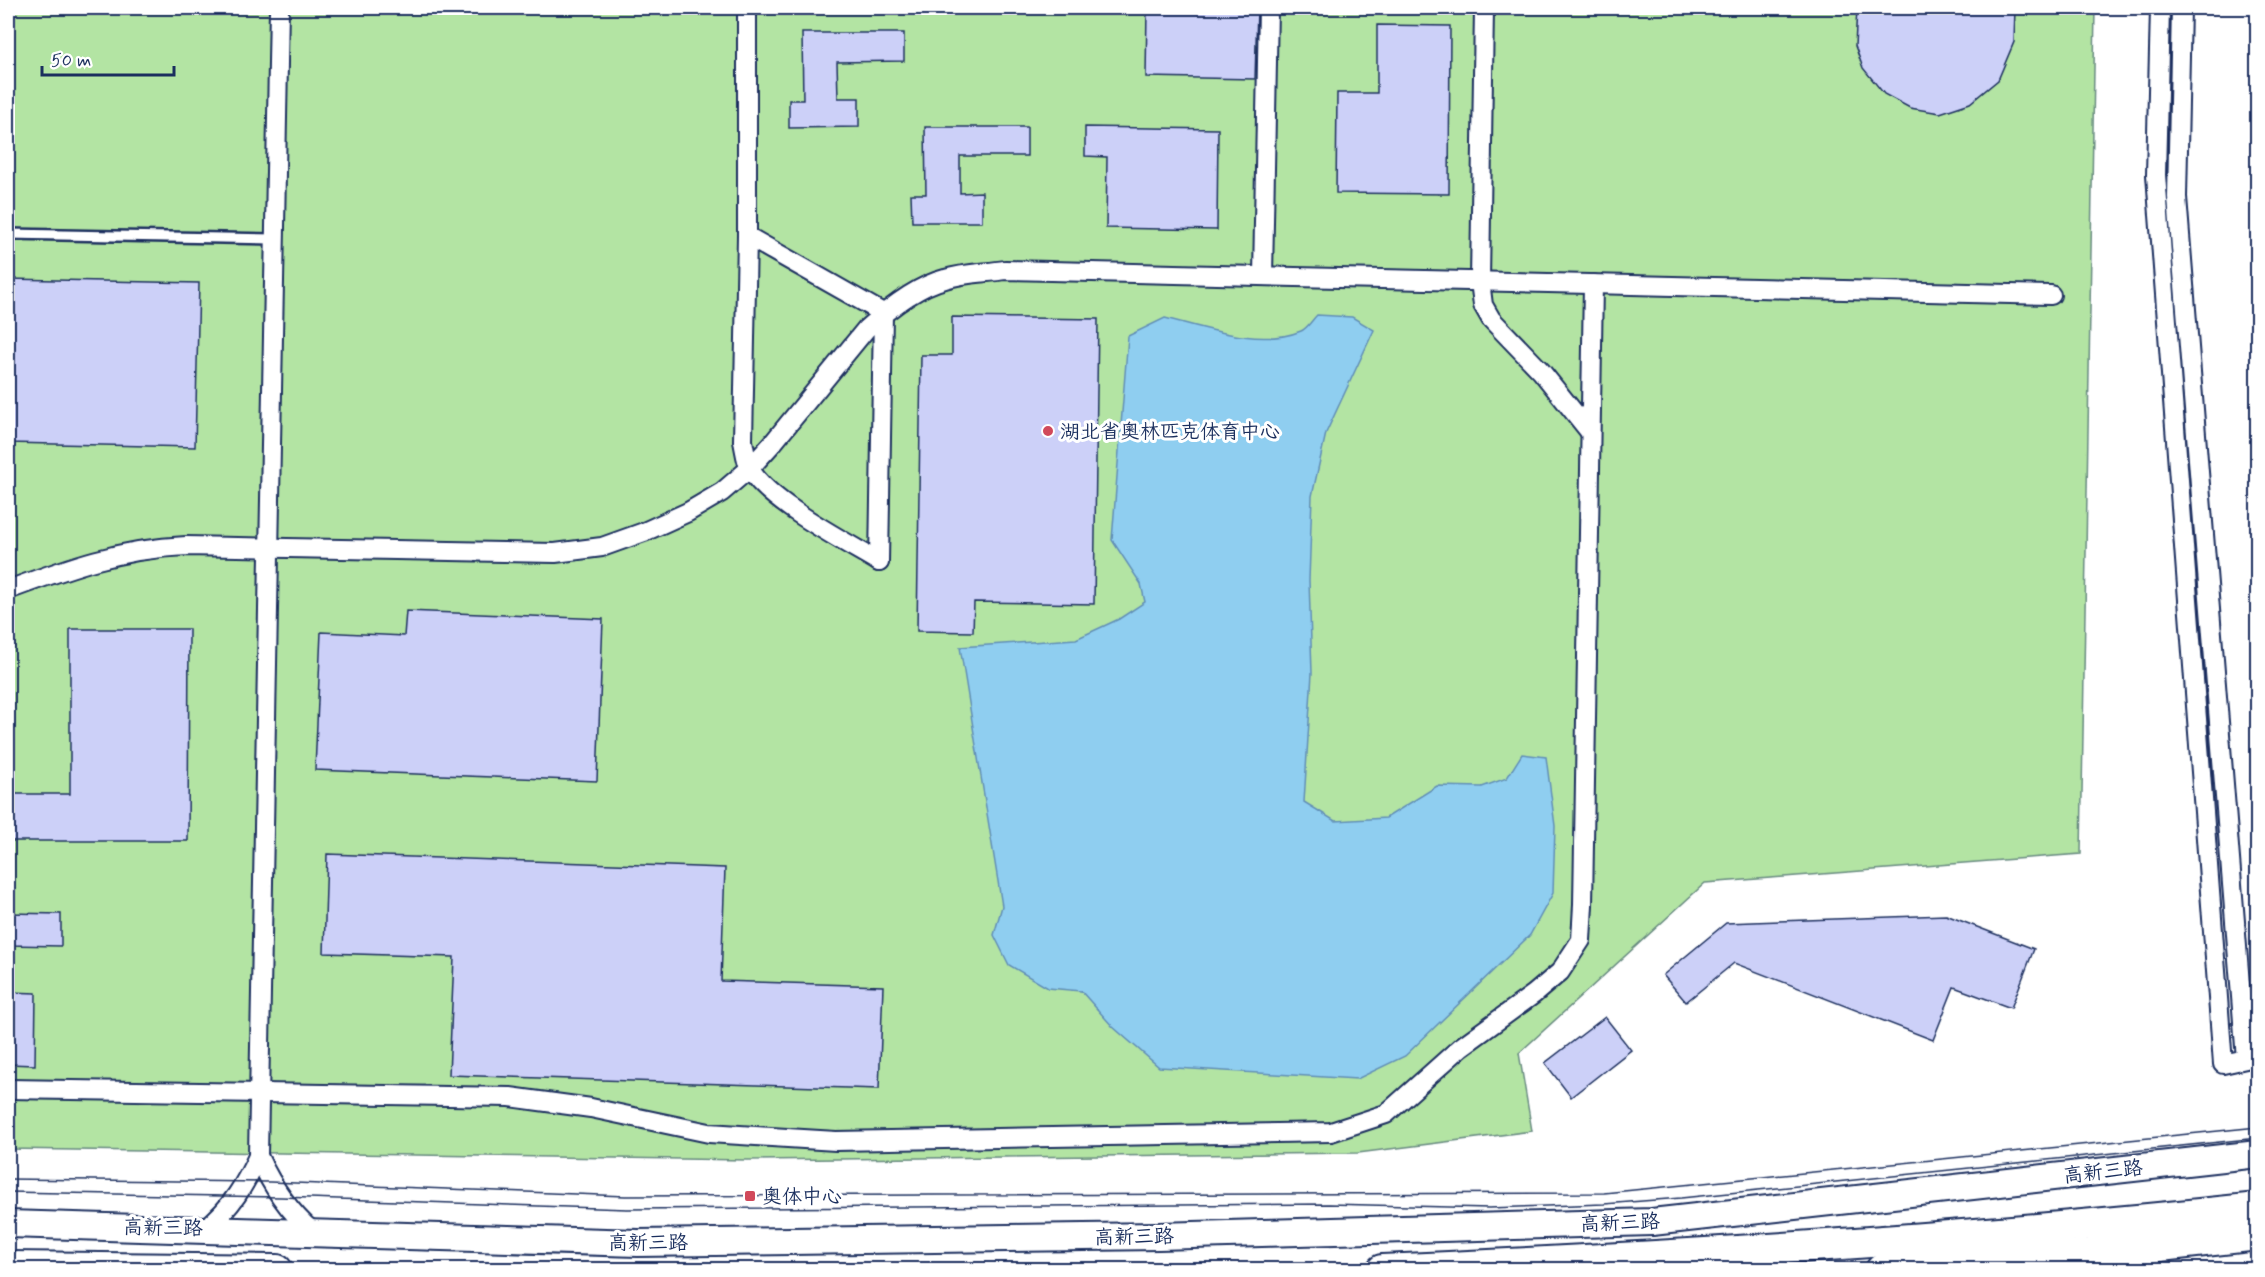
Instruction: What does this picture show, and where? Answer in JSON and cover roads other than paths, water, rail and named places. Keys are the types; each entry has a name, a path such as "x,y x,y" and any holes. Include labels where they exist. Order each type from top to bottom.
{"highway":[{"name":"高新三路","path":"1382,1269 1593,1261 1902,1240 2085,1226 2258,1208"},
{"path":"1881,1269 2089,1254 2258,1236"},
{"name":"高新三路","path":"8,1267 277,1269"}],"main road":[{"name":"高新三路","path":"8,1224 206,1228 638,1243 1159,1236 1652,1222 2258,1154"}],"street":[{"path":"206,1228 222,1216 238,1196 258,1156 279,8"},
{"path":"747,8 747,236 743,441 750,468 768,490 806,519 879,562 883,313"},
{"path":"1263,276 1268,8"},
{"path":"1484,8 1479,281 1483,305 1491,319 1556,388 1589,431"},
{"path":"2160,8 2156,175 2223,1064 2246,1059 2177,197 2181,8"},
{"path":"747,236 883,313"},
{"path":"8,590 76,565 116,554 153,548 555,553 602,547 644,532 688,512 722,492 750,468 866,329 883,313 910,295 944,279 1005,270 2050,295"},
{"path":"8,1089 510,1097 591,1108 709,1133 836,1141 1331,1132 1386,1114 1461,1047 1534,994 1560,972 1581,940 1593,284"},
{"path":"258,1156 270,1182 281,1197 296,1217 314,1232"}],"lane":[{"path":"8,234 274,239"}],"water":[{"path":"1317,315 1352,317 1374,330 1326,433 1312,496 1309,580 1312,673 1304,802 1335,821 1386,818 1437,786 1482,787 1507,778 1522,754 1546,757 1555,826 1553,893 1530,935 1405,1056 1357,1079 1159,1067 1113,1027 1081,991 1048,988 1009,965 994,935 1002,906 960,647 1076,639 1119,619 1145,602 1141,584 1112,540 1128,336 1165,318 1233,335 1268,338 1285,336 1303,330"}],"tram line":[{"path":"8,1179 270,1182 625,1196 1604,1193 2258,1127"},
{"path":"8,1192 281,1197 627,1209 1329,1204 1489,1208 1604,1204 1681,1198 2258,1138"}],"place":[{"name":"湖北省奥林匹克体育中心","path":"1048,431"},
{"name":"奥体中心","path":"750,1196"}]}
